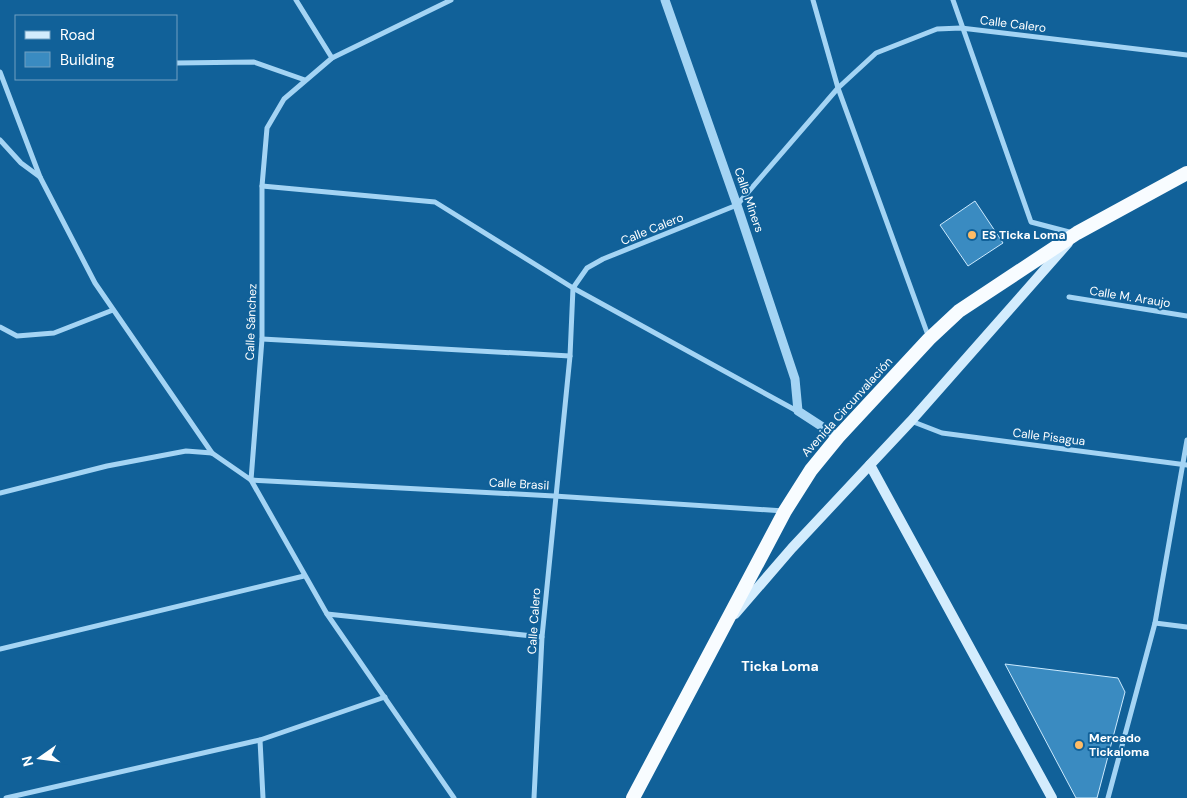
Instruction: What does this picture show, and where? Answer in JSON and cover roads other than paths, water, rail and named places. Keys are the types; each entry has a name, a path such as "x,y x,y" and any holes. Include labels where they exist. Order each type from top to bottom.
{"highway":[{"name":"Avenida Circunvalación","path":"633,798 785,511 811,470 838,437 929,339 959,311 1077,233 1187,173"}],"main road":[{"path":"726,624 798,541 911,421 1077,233"},
{"path":"870,465 1052,798"}],"street":[{"path":"296,0 332,58"},
{"name":"Calle Sánchez","path":"251,480 262,339 262,186 267,128 284,99 332,58 452,0"},
{"name":"Calle Miners","path":"665,0 738,205 795,379 798,411"},
{"path":"813,0 838,88 929,339"},
{"path":"953,0 961,28 1031,222 1077,233"},
{"name":"Calle Calero","path":"534,798 542,636 554,496 570,356 573,288 587,268 603,259 738,205 838,88 876,53 937,29 961,28 1187,55"},
{"path":"178,63 254,62 304,80"},
{"path":"0,72 40,177 95,283 212,453 251,480 327,614 454,798"},
{"path":"0,140 21,163 40,177"},
{"path":"262,186 435,202 573,288 798,411 838,437"},
{"name":"Calle M. Araujo","path":"1069,297 1187,316"},
{"path":"0,327 17,336 54,333 113,310"},
{"path":"262,339 570,356"},
{"name":"Calle Pisagua","path":"911,421 942,433 1184,465"},
{"path":"1108,798 1155,623 1187,440"},
{"path":"0,493 151,456 186,451 212,453"},
{"name":"Calle Brasil","path":"251,480 554,496 785,511"},
{"path":"0,649 304,576"},
{"path":"327,614 542,636"},
{"path":"1155,623 1187,627"},
{"path":"6,798 260,740 385,698"},
{"path":"260,740 263,798"}],"place":[{"name":"ES Ticka Loma","path":"972,235"},
{"name":"Mercado Tickaloma","path":"1079,745"}],"district":[{"name":"Ticka Loma","path":"780,666"}]}
